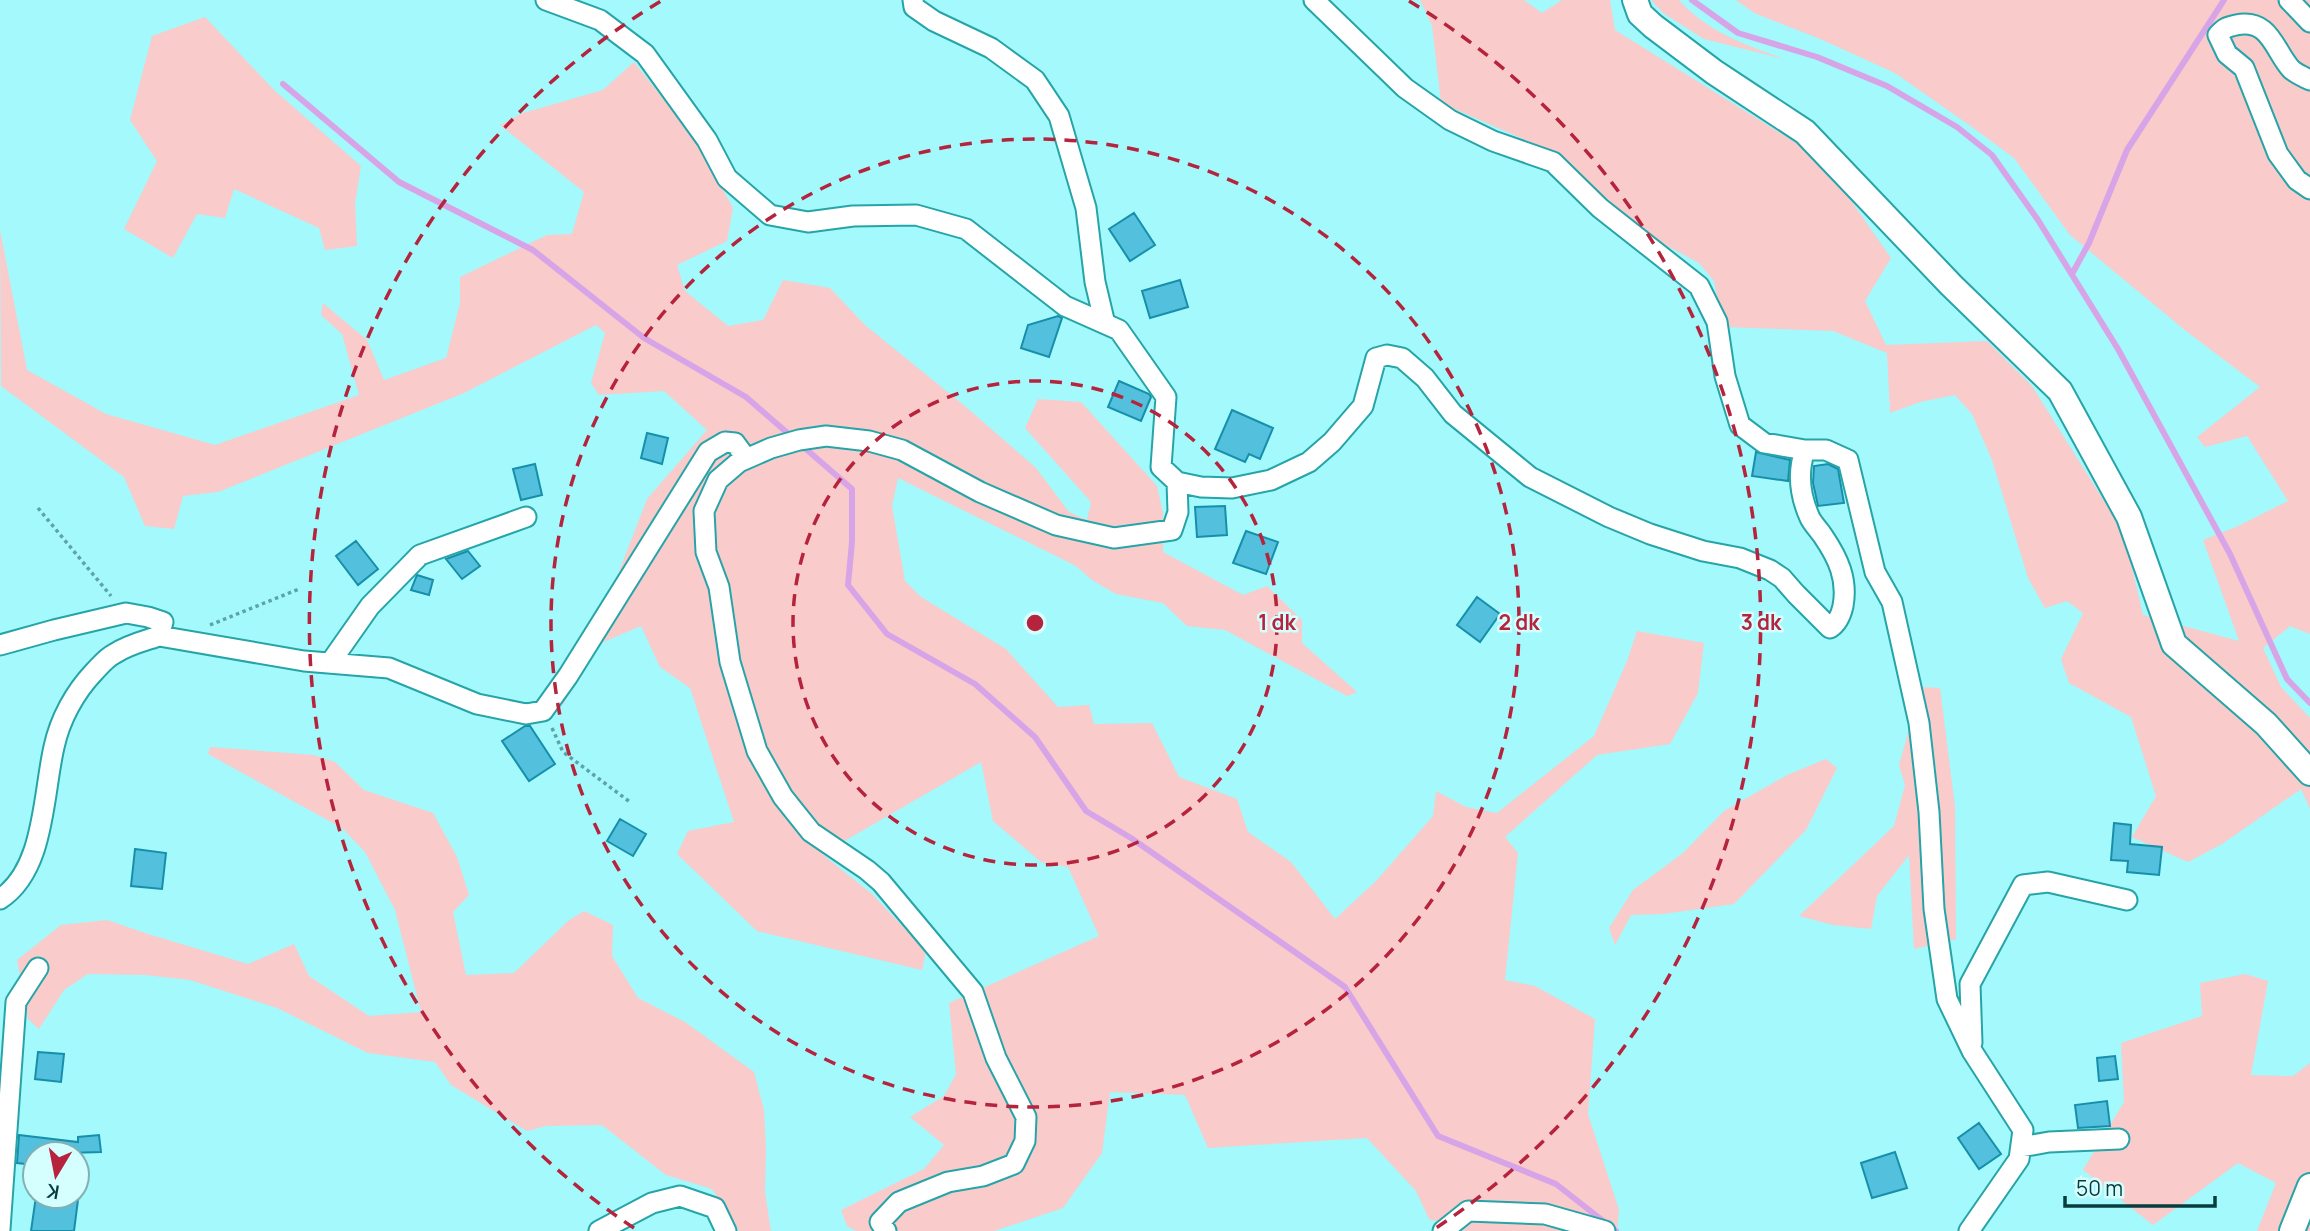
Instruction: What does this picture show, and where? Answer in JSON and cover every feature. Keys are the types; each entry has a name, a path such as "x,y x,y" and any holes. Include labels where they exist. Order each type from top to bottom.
{"street":[{"path":"546,0 600,20 645,54 707,140 727,178 770,215 808,222 853,216 916,215 966,229 1065,306 1119,330 1166,397 1161,467 1177,482 1200,487 1232,488 1270,480 1309,462 1332,442 1363,406 1376,358 1387,355 1402,358 1425,378 1453,414 1530,477 1609,517 1650,534 1703,551 1740,558 1770,570 1782,578 1830,628 1836,624 1842,613 1846,592 1844,574 1811,519 1802,493 1799,468 1805,450"},
{"path":"913,0 915,7 934,21 990,48 1035,80 1059,116 1086,208 1095,282 1105,324"},
{"path":"1314,0 1405,88 1450,120 1493,141 1553,162 1600,208 1699,286 1717,322 1725,376 1740,425 1764,443 1805,450 1826,450 1848,460 1875,572 1892,602 1919,723 1929,812 1934,909 1947,999 1972,1051 2023,1130 2019,1159 1969,1231"},
{"path":"1635,0 1640,14 1653,26 1714,72 1805,132 1951,285 2060,391 2129,517 2174,644 2266,724 2310,773"},
{"path":"2289,0 2310,23"},
{"path":"2310,80 2292,70 2275,43 2259,26 2245,23 2225,27 2218,35 2227,54 2244,68 2278,154 2297,180 2310,189"},
{"path":"886,1231 880,1222 900,1202 948,1182 983,1177 1014,1164 1025,1141 1026,1117 996,1058 973,992 881,883 867,870 811,832 783,797 757,751 730,662 719,587 706,552 704,512 718,480 739,462 771,448 826,436 869,441 902,450 979,492 1056,525 1114,538 1172,530 1178,512 1177,482"},
{"path":"0,899 13,891 30,863 38,837 54,744 71,702 85,681 112,654 136,643 167,638 304,661 389,668 477,704 526,713 543,711 575,665 708,452 724,442 735,443 746,458"},
{"path":"330,663 370,606 420,555 526,517"},
{"path":"0,645 54,629 126,613 163,622 167,638"},
{"path":"1972,1051 1970,984 2023,885 2048,881 2127,900"},
{"path":"0,1229 16,1002 38,968"},
{"path":"2021,1147 2049,1142 2119,1139"},
{"path":"2292,1231 2310,1186"},
{"path":"599,1231 652,1203 680,1196 715,1208 726,1231"},
{"path":"1443,1231 1468,1212 1545,1214 1605,1231"}],"path":[{"path":"38,508 126,613"},
{"path":"167,638 299,589"},
{"path":"543,711 563,752 630,802"}],"shaded area":[{"path":"1420,0 1524,0 1542,13 1562,0 1610,0 1615,30 1822,159 1891,258 1865,301 1886,345 1987,341 2032,386 2124,533 2143,615 2239,641 2203,540 2288,501 2247,436 2205,447 2197,437 2260,387 2186,331 2070,235 2014,158 1895,73 1754,13 1736,0 2310,0 2310,634 2290,626 2263,648 2281,687 2310,718 2310,809 2301,789 2222,844 2188,862 2132,837 2156,796 2131,717 2069,683 2061,659 2083,613 2067,601 2045,608 2028,578 1992,460 1972,414 1955,395 1920,402 1890,413 1887,353 1833,331 1723,327 1714,281 1699,263 1642,232 1553,152 1441,103 1432,26"},
{"path":"1651,0 1679,0 1715,29 1784,59 1704,39 1663,13"},
{"path":"205,17 274,90 361,166 355,203 357,246 325,250 319,228 234,189 225,218 197,214 173,258 124,229 157,161 130,120 152,36"},
{"path":"634,62 695,139 733,208 727,241 677,265 685,291 728,326 763,320 783,280 830,288 865,325 1036,468 1069,512 1087,520 1091,502 1025,428 1038,399 1081,402 1157,486 1163,513 1163,552 1243,595 1267,586 1302,620 1302,643 1357,692 1347,696 1225,630 1187,626 1163,603 1116,594 1092,580 1076,566 898,478 892,506 905,581 921,597 1006,649 1058,707 1089,705 1094,724 1152,723 1179,777 1237,799 1248,832 1291,862 1335,919 1376,881 1433,816 1436,791 1466,807 1497,813 1594,736 1627,661 1637,631 1704,643 1698,693 1670,744 1597,755 1505,837 1518,853 1505,980 1535,986 1595,1019 1588,1114 1619,1210 1617,1231 1465,1231 1429,1219 1416,1191 1367,1138 1208,1148 1185,1095 1110,1092 1102,1153 1063,1208 994,1231 856,1231 847,1226 841,1210 924,1169 944,1145 910,1117 944,1096 956,1074 949,1003 1099,936 1068,867 1041,862 993,821 981,762 822,854 872,894 926,951 922,970 757,931 677,854 688,831 734,822 690,688 660,667 641,626 594,646 563,705 544,693 613,587 647,499 707,430 664,391 599,395 591,383 605,333 596,325 464,393 218,492 183,496 174,529 145,526 124,477 1,386 0,230 27,370 106,414 215,445 359,395 342,334 321,315 323,303 367,340 384,380 446,358 460,303 460,277 547,235 572,234 584,192 500,125 523,113 603,90"},
{"path":"1921,687 1940,688 1955,807 1956,939 1914,949 1909,855 1877,896 1871,929 1833,925 1799,916 1894,826 1905,785 1899,765"},
{"path":"210,747 314,755 335,762 364,790 433,813 457,857 469,895 453,912 466,975 514,973 568,921 584,911 613,925 612,956 638,998 685,1022 754,1072 764,1110 765,1192 771,1231 739,1231 712,1189 666,1175 602,1125 546,1126 527,1131 451,1085 435,1062 368,1053 277,1008 190,980 145,975 88,974 64,990 39,1029 28,1019 17,960 61,925 107,920 248,964 294,944 309,976 369,1016 421,1012 395,910 365,852 342,828 208,754"},
{"path":"1826,759 1837,768 1806,830 1734,904 1663,914 1631,915 1615,945 1609,928 1633,890 1683,853 1724,811 1787,775"},
{"path":"2245,974 2268,981 2251,1075 2293,1076 2310,1063 2310,1231 2257,1231 2276,1183 2238,1163 2153,1225 2083,1170 2124,1102 2121,1043 2202,1016 2200,983"}],"building":[{"path":"1134,213 1155,245 1130,261 1109,229"},
{"path":"1180,280 1188,307 1150,318 1142,291"},
{"path":"1058,316 1062,318 1049,357 1021,348 1028,325"},
{"path":"1119,381 1151,397 1141,421 1108,407"},
{"path":"1232,410 1273,428 1260,459 1249,454 1245,462 1215,449"},
{"path":"647,433 668,438 662,464 641,458"},
{"path":"1756,452 1790,460 1788,481 1752,476"},
{"path":"535,464 542,495 521,500 513,469"},
{"path":"1828,464 1838,469 1844,503 1818,506 1813,483 1814,466"},
{"path":"1225,506 1227,535 1197,537 1195,507"},
{"path":"1246,531 1278,542 1266,574 1233,563"},
{"path":"356,541 378,569 358,585 336,556"},
{"path":"468,551 480,566 462,579 446,559"},
{"path":"417,575 433,580 429,595 411,590"},
{"path":"1477,597 1500,614 1480,642 1457,625"},
{"path":"525,726 530,726 555,764 529,781 502,741"},
{"path":"620,819 646,834 633,856 607,841"},
{"path":"2114,823 2131,825 2130,844 2162,847 2159,875 2127,872 2128,861 2111,860"},
{"path":"135,849 166,853 162,889 131,886"},
{"path":"38,1052 64,1054 61,1082 35,1079"},
{"path":"2115,1056 2118,1079 2099,1081 2097,1058"},
{"path":"2107,1101 2110,1126 2078,1128 2075,1105"},
{"path":"1979,1123 2001,1154 1979,1169 1958,1138"},
{"path":"19,1135 61,1140 21,1140 21,1163 17,1163"},
{"path":"99,1135 101,1152 91,1152 91,1140 78,1140 78,1137"},
{"path":"1895,1152 1907,1188 1872,1198 1861,1163"},
{"path":"34,1210 77,1210 74,1231 31,1231"}],"waterway":[{"path":"1692,0 1738,33 1817,57 1887,86 1957,127 1992,155 2038,220 2118,349 2230,554 2287,679 2310,703"},
{"path":"2072,274 2089,243 2127,150 2224,0"},
{"path":"283,84 399,182 533,250 644,338 746,397 852,489 852,542 848,585 887,634 975,684 1035,737 1086,811 1131,838 1345,987 1438,1136 1556,1184 1616,1231"}]}
